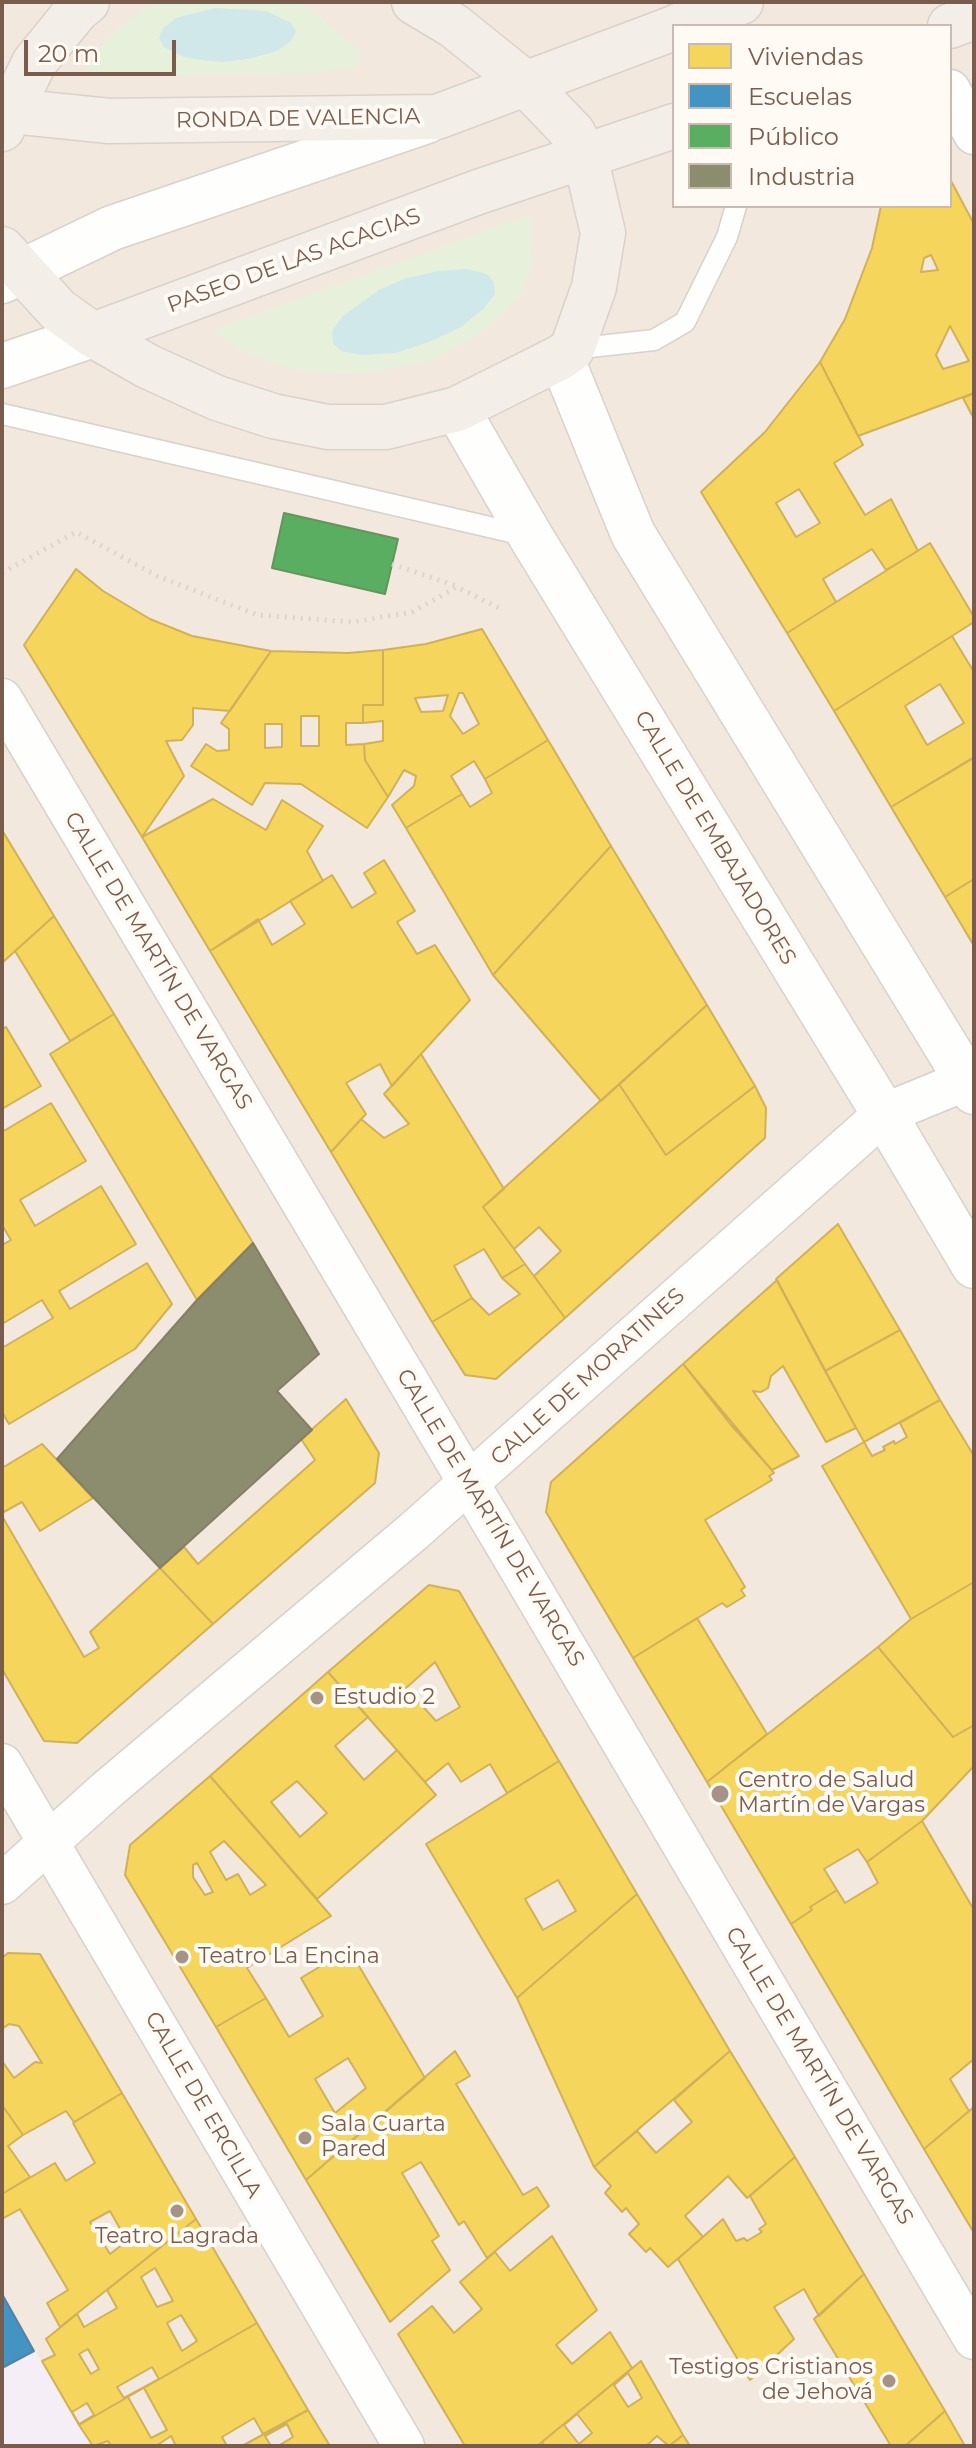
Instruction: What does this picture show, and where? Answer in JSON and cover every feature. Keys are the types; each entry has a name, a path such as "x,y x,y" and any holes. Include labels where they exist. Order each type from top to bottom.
{"main road":[{"path":"4,117 34,63 87,2"},
{"path":"414,2 454,26 525,83 573,133 585,156 603,233 594,287 567,353 457,409 386,427 328,427 273,416 217,398 147,366 93,335 9,268 112,228 437,117"},
{"name":"RONDA DE VALENCIA","path":"684,24 741,2"},
{"path":"952,25 974,17"},
{"name":"RONDA DE VALENCIA","path":"4,117 109,121 437,117 672,28"},
{"path":"585,156 672,127"},
{"name":"PASEO DE LAS ACACIAS","path":"2,366 585,156"},
{"path":"567,353 633,534 972,1083"},
{"name":"CALLE DE EMBAJADORES","path":"457,409 531,537 974,1266"}],"street":[{"path":"952,94 974,134"},
{"name":"CALLE DE MARTÍN DE VARGAS","path":"2,699 974,2339"},
{"name":"CALLE DE MORATINES","path":"2,1884 469,1483 884,1114 972,1083"},
{"name":"CALLE DE ERCILLA","path":"2,1764 404,2446"}],"lane":[{"path":"567,353 654,340 685,322 727,237 735,208"},
{"path":"2,414 531,537"}],"path":[{"path":"2,573 76,532 157,576 257,615 353,622 412,612 457,587"},
{"path":"392,564 457,587 501,609"}],"shaded area":[{"path":"2,2 974,2 974,2446 2,2446"},
{"path":"2,2294 79,2425 93,2446 2,2446"}],"green space":[{"path":"160,2 289,2 311,8 361,53 357,67 312,73 81,76 108,37 148,6"},
{"path":"529,215 532,246 530,270 519,298 481,333 431,361 360,374 317,373 284,367 260,358 229,344 213,330"}],"water":[{"path":"215,8 266,11 291,23 296,31 292,40 277,51 248,59 223,62 201,60 184,57 164,47 159,38 162,30 176,18"},
{"path":"466,269 487,274 494,283 495,294 483,309 461,327 395,353 362,355 341,351 333,343 332,331 343,316 379,290 404,279 438,271"}],"building: Viviendas":[{"path":"952,183 974,224 974,393 858,436 820,362 845,319 872,248 881,208 952,208","holes":["931,255 938,270 921,272 924,258","950,326 969,361 943,369 936,355"]},
{"path":"820,362 863,445 834,463 865,515 891,499 918,551 886,570 872,549 823,579 836,602 787,633 701,492 765,432","holes":["799,489 820,523 796,537 776,503"]},
{"path":"974,393 974,419 963,398"},
{"path":"930,543 974,617 974,622 834,711 787,633"},
{"path":"76,569 103,591 150,619 192,636 271,651 230,711 193,708 193,725 182,740 166,741 184,776 142,837 24,645"},
{"path":"482,629 548,740 485,779 474,761 451,776 462,794 406,828 392,805 414,786 416,776 404,770 388,797 365,760 364,744 383,741 383,721 363,723 363,705 383,705 383,650 426,644","holes":["459,693 463,693 479,724 463,734 450,716","448,695 443,711 421,712 415,698"]},
{"path":"952,636 974,672 974,757 891,807 834,711","holes":["940,684 964,723 927,745 905,706"]},
{"path":"383,650 383,705 363,705 363,723 346,723 346,745 364,744 365,760 388,797 367,828 301,784 265,783 252,805 191,766 206,744 217,751 229,750 229,729 221,723 271,651 348,653","holes":["301,716 319,716 319,746 301,746","265,724 282,724 282,747 265,748"]},
{"path":"548,740 611,846 493,975 406,828 462,794 470,807 492,793 485,779"},
{"path":"974,758 974,879 945,897 891,807"},
{"path":"213,799 266,830 282,800 323,826 307,851 323,881 210,951 142,837"},
{"path":"2,830 54,916 2,963"},
{"path":"611,846 707,1005 601,1101 493,975"},
{"path":"384,860 415,911 397,922 417,954 435,945 470,1000 392,1086 380,1064 346,1083 366,1114 331,1152 210,951 258,919 272,945 305,924 290,901 332,875 352,908 376,893 364,873"},
{"path":"974,879 974,946 945,897"},
{"path":"54,916 114,1014 70,1041 15,951"},
{"path":"707,1005 755,1086 666,1155 619,1084"},
{"path":"114,1014 253,1243 197,1300 50,1054"},
{"path":"6,1027 41,1086 2,1109 2,1030"},
{"path":"421,1054 504,1189 483,1207 525,1264 502,1278 484,1249 454,1266 472,1298 432,1322 331,1152 361,1119 384,1138 409,1124 384,1094"},
{"path":"619,1084 666,1155 755,1086 766,1108 765,1138 565,1318 534,1276 561,1251 539,1227 514,1249 483,1207"},
{"path":"51,1103 86,1161 20,1200 35,1226 101,1186 136,1244 59,1291 70,1309 147,1263 172,1304 135,1349 9,1424 2,1412 2,1348 53,1318 42,1300 2,1324 2,1245 11,1240 2,1225 2,1132"},
{"path":"838,1224 900,1330 825,1371 776,1279"},
{"path":"525,1264 565,1318 496,1379 465,1375 432,1322 472,1298 489,1315 520,1294 502,1278"},
{"path":"777,1280 856,1428 826,1442 783,1366 771,1376 768,1388 761,1392 753,1391 799,1456 772,1470 731,1425 683,1364"},
{"path":"900,1330 940,1400 864,1442 825,1371"},
{"path":"683,1364 774,1473 769,1476 772,1480 705,1520 745,1587 741,1590 745,1596 727,1607 722,1603 633,1658 546,1512 551,1482"},
{"path":"346,1399 379,1453 375,1483 213,1624 160,1568 184,1547 198,1564 315,1460 301,1439"},
{"path":"940,1400 974,1456 974,1582 911,1619 822,1466 864,1442 872,1456 885,1450 883,1447 907,1437 900,1423"},
{"path":"42,1444 93,1498 40,1531 22,1502 2,1513 2,1468"},
{"path":"2,1516 84,1657 99,1648 90,1632 160,1568 213,1624 77,1743 44,1741 2,1669"},
{"path":"974,1582 974,1725 953,1737 878,1647 911,1619"},
{"path":"429,1585 459,1591 559,1761 507,1793 490,1764 461,1782 448,1763 425,1782 328,1672","holes":["435,1662 460,1707 436,1721 406,1688"]},
{"path":"697,1618 767,1734 707,1782 633,1658"},
{"path":"878,1647 953,1737 974,1725 974,1766 922,1821 867,1862 858,1849 824,1869 837,1890 791,1924 707,1782"},
{"path":"328,1672 368,1717 335,1746 364,1780 397,1750 436,1795 317,1899 210,1776","holes":["297,1781 327,1813 300,1837 271,1802"]},
{"path":"559,1761 637,1894 517,1998 426,1844","holes":["558,1880 576,1911 543,1930 525,1899"]},
{"path":"210,1776 331,1916 247,1968 266,1998 216,2027 125,1875 130,1845","holes":["224,1841 266,1885 250,1895 238,1874 226,1880 210,1852","197,1863 213,1892 205,1895 193,1877 193,1865"]},
{"path":"922,1821 974,1910 974,2059 950,2079 969,2111 924,2149 791,1924 837,1890 845,1903 878,1883 867,1862"},
{"path":"637,1894 730,2051 594,2167 517,1998"},
{"path":"349,1949 425,2078 306,2180 216,2027 266,1998 289,2037 323,2016 301,1978","holes":["348,2058 366,2088 335,2113 315,2079"]},
{"path":"8,1953 40,1954 122,2093 74,2122 66,2111 23,2135 2,2105 2,2061 14,2078 35,2062 42,2063 19,2026 9,2024 2,2029 2,1958"},
{"path":"455,2051 470,2076 456,2084 523,2195 537,2187 549,2206 487,2258 464,2221 459,2225 421,2162 402,2173 439,2236 432,2241 450,2270 390,2322 306,2180"},
{"path":"730,2051 795,2157 747,2198 728,2176 685,2216 703,2237 668,2267 650,2248 646,2252 629,2234 639,2224 626,2208 622,2212 605,2193 611,2186 594,2167 637,2131 656,2153 692,2122 674,2100"},
{"path":"122,2093 196,2219 60,2327 47,2303 68,2290 20,2209 2,2219 2,2194 55,2163 66,2181 95,2163 73,2123","holes":["110,2211 127,2241 110,2254 90,2222"]},
{"path":"2,2105 23,2135 8,2146 30,2177 2,2194"},
{"path":"974,2107 974,2233 924,2149"},
{"path":"795,2157 864,2274 819,2316 804,2289 774,2307 794,2339 750,2380 678,2259 723,2219 736,2241 744,2238 747,2241 762,2232 759,2229 766,2224 750,2196"},
{"path":"196,2219 257,2323 79,2425 42,2361 55,2355 46,2339 77,2314 84,2327 117,2308 107,2290","holes":["155,2268 173,2301 157,2307 141,2277","181,2315 197,2341 182,2351 167,2323","88,2349 99,2369 91,2374 79,2354","152,2367 159,2379 124,2398 117,2387","87,2403 94,2415 79,2424 72,2412"]},
{"path":"552,2236 597,2310 556,2345 572,2364 610,2332 632,2368 537,2446 465,2446 398,2334 432,2306 454,2333 482,2309 460,2282 495,2252 510,2271"},
{"path":"864,2274 945,2411 905,2446 891,2446 814,2319"},
{"path":"257,2323 308,2410 263,2434 254,2418 222,2437 227,2446 176,2446 171,2436 156,2446 111,2446 108,2441 93,2446 79,2425 128,2397 151,2438 167,2430 144,2388"},
{"path":"641,2361 683,2435 669,2446 657,2436 646,2446 545,2446 542,2442 537,2446","holes":["628,2373 642,2398 628,2407 614,2385","577,2414 592,2433 579,2444 564,2425"]},
{"path":"308,2410 330,2446 278,2446 293,2437 287,2424 265,2436 271,2446 242,2446"},
{"path":"945,2411 965,2446 905,2446 936,2419"},
{"path":"683,2435 690,2446 669,2446"}],"building: Escuelas":[{"path":"2,2294 34,2351 2,2368"}],"building: Público":[{"path":"284,513 398,539 385,594 272,568"}],"building: Industria":[{"path":"253,1243 319,1354 277,1391 312,1430 160,1568 57,1459 197,1300"}],"place":[{"name":"Estudio 2","path":"317,1698"},
{"name":"Centro de Salud Martín de Vargas","path":"720,1794"},
{"name":"Teatro La Encina","path":"182,1957"},
{"name":"Sala Cuarta Pared","path":"305,2138"},
{"name":"Teatro Lagrada","path":"177,2211"},
{"name":"Testigos Cristianos de Jehová","path":"889,2381"}]}
